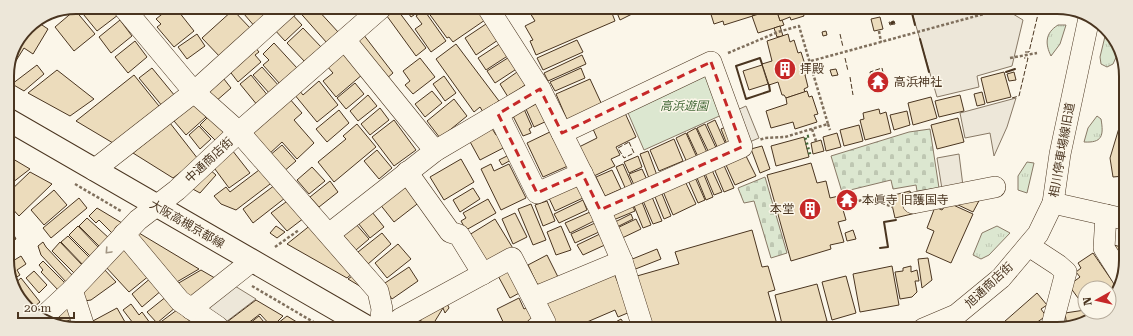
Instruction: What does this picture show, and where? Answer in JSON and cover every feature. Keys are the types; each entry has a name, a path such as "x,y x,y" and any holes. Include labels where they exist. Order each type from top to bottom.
{"main road":[{"name":"大阪高槻京都線","path":"14,124 358,322"}],"street":[{"path":"129,14 194,92 239,132 378,291 382,309 381,322"},
{"path":"94,170 194,92 281,14"},
{"name":"中通商店街","path":"46,314 72,290 124,234 177,190 239,132 374,14"},
{"path":"492,14 540,89 600,210 622,261 641,322"},
{"name":"相川停車場線旧道","path":"1029,246 1038,234 1053,203 1060,154 1088,22"},
{"path":"345,40 435,151"},
{"path":"562,133 711,62 742,147 600,210"},
{"path":"329,234 435,151 540,89"},
{"path":"498,114 537,193 582,174"},
{"path":"407,172 450,232 459,235 483,274"},
{"path":"913,203 995,187"},
{"path":"1053,203 1115,217 1104,248 1118,269"},
{"path":"124,234 180,301 210,322"},
{"path":"1029,246 1066,272 1056,322"},
{"name":"旭通商店街","path":"940,322 956,315 1001,278 1029,246"},
{"path":"400,318 512,258 545,322"},
{"path":"191,309 252,261"},
{"path":"533,298 622,261"},
{"path":"72,290 82,322"}],"path":[{"path":"811,61 984,14"},
{"path":"711,62 778,32 799,26 811,61 830,130"},
{"path":"879,31 881,42"},
{"path":"1010,58 1037,53"},
{"path":"817,105 822,104"},
{"path":"760,140 765,138 785,137 828,124"},
{"path":"812,129 816,141"},
{"path":"849,204 868,198 893,207"},
{"path":"275,247 315,218"}],"highlighted area":[{"path":"711,62 742,147 600,210 582,173 537,193 498,114 540,89 562,133"}],"green space":[{"path":"1058,25 1066,25 1060,44 1051,56 1047,39 1048,35"},
{"path":"1105,37 1113,48 1116,57 1113,64 1107,67 1101,64 1100,57"},
{"name":"高浜遊園","path":"707,70 726,113 644,150 625,106"},
{"path":"1097,116 1101,119 1102,134 1098,140 1084,142 1088,128"},
{"path":"930,129 939,188 917,191 916,185 893,189 891,180 842,192 831,156 909,132"},
{"path":"1027,162 1034,163 1027,193 1018,190 1018,176"},
{"path":"765,177 787,253 771,258 754,201 744,203 738,188"},
{"path":"997,226 1010,233 989,255 981,259 973,255 982,233"}],"shaded area":[{"path":"912,14 1013,14 1023,20 1012,66 977,76 979,87 937,97"},
{"path":"1016,98 1007,127 994,156 990,133 965,138 960,113"},
{"path":"746,106 759,138 747,143 735,111"},
{"path":"959,154 963,186 942,189 937,158"},
{"path":"230,283 256,299 226,322 217,322 196,309"}],"building":[{"path":"78,14 95,34 74,51 55,27 70,15"},
{"path":"83,14 118,15 97,31"},
{"path":"162,14 181,14 194,31 174,47 157,27 161,24 156,19"},
{"path":"229,14 237,14 251,29 221,58 202,38"},
{"path":"244,14 268,14 270,16 256,28"},
{"path":"288,14 292,14 302,25 285,41 273,28"},
{"path":"301,14 322,14 339,33 327,43"},
{"path":"385,14 400,14 426,48 416,56"},
{"path":"419,14 427,14 446,41 431,52 415,29 422,24 416,16"},
{"path":"429,14 481,14 485,20 453,42 449,37 447,38"},
{"path":"531,14 612,14 615,21 536,55 530,41 533,40 525,26 535,21"},
{"path":"618,14 632,14 620,20"},
{"path":"711,14 759,14 724,25 723,21 714,24"},
{"path":"759,14 778,14 780,21 782,20 784,25 758,33 752,16"},
{"path":"778,14 803,14 804,16 791,20 790,17 780,21"},
{"path":"880,17 883,29 874,31 871,19"},
{"path":"120,20 132,36 111,53 99,37"},
{"path":"41,24 48,29 33,54 24,48 16,61 20,48 35,29"},
{"path":"486,24 498,40 476,55 465,38"},
{"path":"780,26 783,36 777,37 774,28"},
{"path":"303,28 322,48 306,63 287,43"},
{"path":"826,31 827,35 823,36 822,32"},
{"path":"197,34 205,46 187,59 178,47"},
{"path":"363,34 393,73 386,79 355,41"},
{"name":"拝殿","path":"788,34 790,42 794,40 798,53 801,52 808,74 805,75 808,87 804,89 805,92 786,98 782,95 778,82 769,85 762,64 772,61 767,41"},
{"path":"577,40 583,52 543,70 537,58"},
{"path":"135,41 147,57 128,73 115,57"},
{"path":"274,43 297,68 280,84 263,65 269,60 263,54"},
{"path":"501,43 509,55 486,70 478,58"},
{"path":"456,44 499,101 483,112 480,107 474,112 436,59"},
{"path":"254,46 259,52 255,55 261,62 238,82 228,69"},
{"path":"344,51 363,74 336,97 323,81 333,73 326,65"},
{"path":"582,55 586,64 548,81 544,73"},
{"path":"511,56 518,68 495,83 487,71"},
{"path":"420,58 435,77 413,94 405,85 410,81 403,71"},
{"path":"37,65 44,74 24,91 14,85 14,82"},
{"path":"762,65 768,84 749,90 743,71"},
{"path":"262,67 279,86 270,94 253,75"},
{"path":"152,68 175,96 163,107 139,78"},
{"path":"581,68 585,78 555,91 550,82"},
{"path":"836,69 838,75 832,76 830,70"},
{"path":"57,70 94,99 70,116 28,93"},
{"path":"520,70 528,83 508,97 500,84"},
{"path":"1004,72 1011,97 987,103 981,78"},
{"path":"1014,72 1016,80 1009,81 1007,74"},
{"path":"220,74 231,88 215,102 203,88"},
{"path":"134,75 163,111 118,146 76,121"},
{"path":"251,75 269,97 258,106 240,84"},
{"path":"444,76 456,93 445,101 433,84"},
{"path":"590,79 603,107 568,122 556,94"},
{"path":"319,81 338,105 317,122 294,94 299,90 303,95"},
{"path":"355,83 364,94 346,109 337,98"},
{"path":"432,91 442,103 425,117 415,104"},
{"path":"807,91 809,97 812,96 818,114 814,115 817,122 795,129 793,122 771,128 766,111 787,104 786,98"},
{"path":"982,92 985,104 977,106 974,94"},
{"path":"368,95 377,106 358,121 350,111"},
{"path":"960,95 964,111 939,117 935,101"},
{"path":"931,97 937,118 913,125 908,103"},
{"path":"289,98 302,113 294,120 314,143 297,159 282,142 268,155 249,133"},
{"path":"454,99 467,116 440,138 427,121"},
{"path":"540,102 549,120 534,127 526,109"},
{"path":"194,103 206,117 186,135 174,121"},
{"path":"380,108 389,120 370,135 361,124"},
{"path":"524,109 532,127 529,129 531,133 523,136 512,114"},
{"path":"879,109 880,114 886,112 891,133 865,140 860,120 864,119 863,113"},
{"path":"339,110 349,123 327,142 316,129"},
{"path":"907,111 910,125 894,130 890,115"},
{"path":"212,113 224,126 225,135 218,143 200,125"},
{"path":"625,113 636,137 616,147 620,155 611,159 615,166 594,176 579,147 597,138 593,129"},
{"path":"958,118 964,142 937,149 931,125"},
{"path":"394,120 416,150 394,166 372,137"},
{"path":"715,120 727,147 719,151 707,124"},
{"path":"170,123 198,159 173,178 133,153"},
{"path":"357,124 376,147 334,182 318,162 346,139 343,136"},
{"path":"705,124 718,152 710,155 697,128"},
{"path":"859,125 863,141 844,146 840,130"},
{"path":"199,126 211,139 200,149 189,135"},
{"path":"728,126 735,144 728,147 721,129"},
{"path":"491,127 496,135 502,132 509,145 480,160 468,138"},
{"path":"696,128 709,157 700,161 687,133"},
{"path":"1119,128 1119,176 1113,177 1110,158"},
{"path":"554,130 570,165 543,177 527,143"},
{"path":"686,133 699,162 689,167 676,138"},
{"path":"837,133 841,147 826,151 823,137"},
{"path":"804,137 809,157 776,166 771,146"},
{"path":"674,139 683,161 659,171 650,150"},
{"path":"821,140 824,151 813,154 811,143"},
{"path":"282,145 296,161 283,172 269,156"},
{"path":"762,146 770,169 760,173 751,149"},
{"path":"232,150 250,173 229,188 212,165"},
{"path":"377,150 392,168 379,179 364,161"},
{"path":"648,151 658,178 650,181 640,154"},
{"path":"509,155 511,160 502,165 499,160"},
{"path":"638,156 642,167 629,173 624,162"},
{"path":"746,156 756,176 735,185 726,165"},
{"path":"461,159 474,182 444,200 430,177"},
{"path":"14,160 30,169 14,181"},
{"path":"722,161 734,188 724,192 713,166"},
{"name":"本堂","path":"811,163 817,183 826,181 830,198 839,196 846,220 838,222 844,242 830,245 831,249 791,261 767,175"},
{"path":"491,164 494,171 509,164 526,198 501,210 481,169"},
{"path":"623,164 634,189 627,192 616,167"},
{"path":"263,167 274,181 236,210 221,204 214,196 226,187 230,192"},
{"path":"312,167 325,181 309,194 297,180"},
{"path":"711,168 722,192 714,195 704,171"},
{"path":"209,169 216,175 200,193 189,187"},
{"path":"642,169 648,182 635,187 629,174"},
{"path":"612,170 621,189 605,196 596,177"},
{"path":"702,170 713,197 706,200 695,173"},
{"path":"30,172 52,184 19,216 14,211 14,187"},
{"path":"694,175 705,200 698,203 687,178"},
{"path":"684,179 696,204 673,215 662,189"},
{"path":"330,181 338,192 319,207 310,197"},
{"path":"576,184 583,198 555,211 548,196"},
{"path":"275,185 285,198 253,223 243,209"},
{"path":"405,187 421,201 394,222 379,203"},
{"path":"473,188 480,199 460,212 453,200"},
{"path":"660,189 671,216 664,219 653,192"},
{"path":"54,190 67,205 44,225 31,210"},
{"path":"910,191 916,213 895,218 890,196"},
{"path":"650,192 662,221 653,224 641,196"},
{"path":"640,197 651,225 643,228 632,201"},
{"path":"981,197 973,212 954,203"},
{"path":"79,198 87,208 51,238 43,228"},
{"path":"290,199 304,218 287,231 271,213"},
{"path":"488,199 496,213 466,230 461,221 466,218 463,213"},
{"path":"583,200 587,210 559,223 554,214"},
{"path":"547,201 555,221 543,226 535,205"},
{"path":"630,201 635,211 611,221 611,209"},
{"path":"531,204 546,240 533,245 518,209"},
{"path":"951,204 973,214 951,263 926,252 934,231 927,228 935,207 942,210 945,206"},
{"path":"97,208 122,223 114,235 99,220 96,223 89,216"},
{"path":"372,212 384,227 370,238 358,223"},
{"path":"590,212 594,221 570,233 565,223"},
{"path":"515,213 527,237 513,244 502,219"},
{"path":"631,214 633,219 615,228 613,223"},
{"path":"87,218 110,239 101,248 79,226"},
{"path":"495,219 514,250 487,265 469,235"},
{"path":"636,219 641,229 620,239 615,229"},
{"path":"355,223 369,239 356,250 342,234"},
{"path":"595,223 599,232 575,243 571,234"},
{"path":"312,224 354,272 347,278 287,244"},
{"path":"78,226 101,250 92,258 69,235"},
{"path":"276,226 285,232 277,238 270,233"},
{"path":"561,226 571,250 556,255 547,232"},
{"path":"752,230 762,267 768,266 775,290 768,292 776,322 650,322 637,276 679,264 675,252"},
{"path":"853,230 856,239 847,241 845,233"},
{"path":"139,233 199,269 175,283 135,237"},
{"path":"382,233 391,244 368,264 358,252"},
{"path":"602,233 607,244 583,255 577,245"},
{"path":"68,236 91,259 84,266 61,242"},
{"path":"43,242 74,277 67,283 41,255 38,246"},
{"path":"60,242 84,267 76,275 52,251"},
{"path":"125,244 150,275 129,292 105,266"},
{"path":"398,244 411,259 387,278 375,263"},
{"path":"1114,245 1119,246 1119,255"},
{"path":"657,249 661,259 633,270 630,260"},
{"path":"1093,253 1112,280 1077,280 1077,297 1070,287 1072,283 1080,277 1076,272 1081,268 1078,263"},
{"path":"547,255 559,279 546,286 537,284 528,265"},
{"path":"21,256 26,264 17,270 20,275 16,277 15,272 14,260"},
{"path":"928,258 932,280 922,288 918,259"},
{"path":"43,261 66,284 59,291 41,272 43,270 39,265"},
{"path":"509,265 523,291 510,298 496,272"},
{"path":"892,266 899,305 860,312 853,274"},
{"path":"911,266 911,272 917,270 919,281 915,281 917,292 912,297 900,299 895,272 903,271 903,268"},
{"path":"409,267 418,281 392,299 382,285"},
{"path":"103,268 116,282 91,300 84,301 81,290"},
{"path":"201,270 220,281 191,301 177,284"},
{"path":"34,271 47,285 39,293 26,278"},
{"path":"614,273 630,312 618,317 615,310 587,322 553,322 544,301"},
{"path":"355,274 368,291 348,279"},
{"path":"846,276 856,313 832,320 822,282"},
{"path":"152,277 162,290 142,307 132,294"},
{"path":"21,278 40,302 34,306 24,295 17,281"},
{"path":"817,284 827,321 782,322 775,295"},
{"path":"1037,293 1047,305 1041,309 1046,316 1037,322 1004,322"},
{"path":"167,296 176,307 158,322 156,322 147,312"},
{"path":"519,298 524,309 532,305 540,321 503,322 497,309"},
{"path":"256,300 283,316 277,322 267,322 260,314 250,322 227,322"},
{"path":"446,301 449,308 445,313 443,308 434,322 423,322 417,319"},
{"path":"69,303 75,318 67,321 61,320 58,313"},
{"path":"131,304 139,315 142,312 149,322 132,322 123,310"},
{"path":"181,307 191,319 187,322 161,322"},
{"path":"117,308 125,322 91,322"},
{"path":"1077,311 1077,319 1066,321 1065,313"},
{"path":"58,313 61,320 60,320 53,317"},
{"path":"259,316 264,322 251,322"},
{"path":"287,316 297,322 279,322"},
{"path":"197,319 200,322 193,322"},
{"path":"621,319 623,322 616,322"}],"hedge":[{"path":"809,136 805,137 810,155"}],"fence":[{"path":"1025,52 1029,52 1038,14"},
{"path":"894,21 895,24 890,25 889,22 894,21"},
{"path":"840,34 843,47"},
{"path":"845,58 848,71"},
{"path":"1012,98 1019,96 1028,58 1024,58"},
{"path":"882,68 884,77 871,79 870,72 882,68"},
{"path":"850,77 853,95"},
{"path":"629,142 634,153 624,158 618,148 629,142"}],"wall":[{"path":"912,14 915,25"},
{"path":"893,22 893,23 892,24 891,23 893,22"},
{"path":"920,39 929,72"},
{"path":"762,64 760,58 736,66 746,99 770,91 769,85"},
{"path":"1006,72 1015,69"},
{"path":"880,248 888,247 884,222 896,220"}],"place":[{"name":"拝殿","path":"785,69"},
{"name":"高浜神社","path":"878,82"},
{"name":"本眞寺 旧護国寺","path":"847,200"},
{"name":"本堂","path":"810,209"}]}
